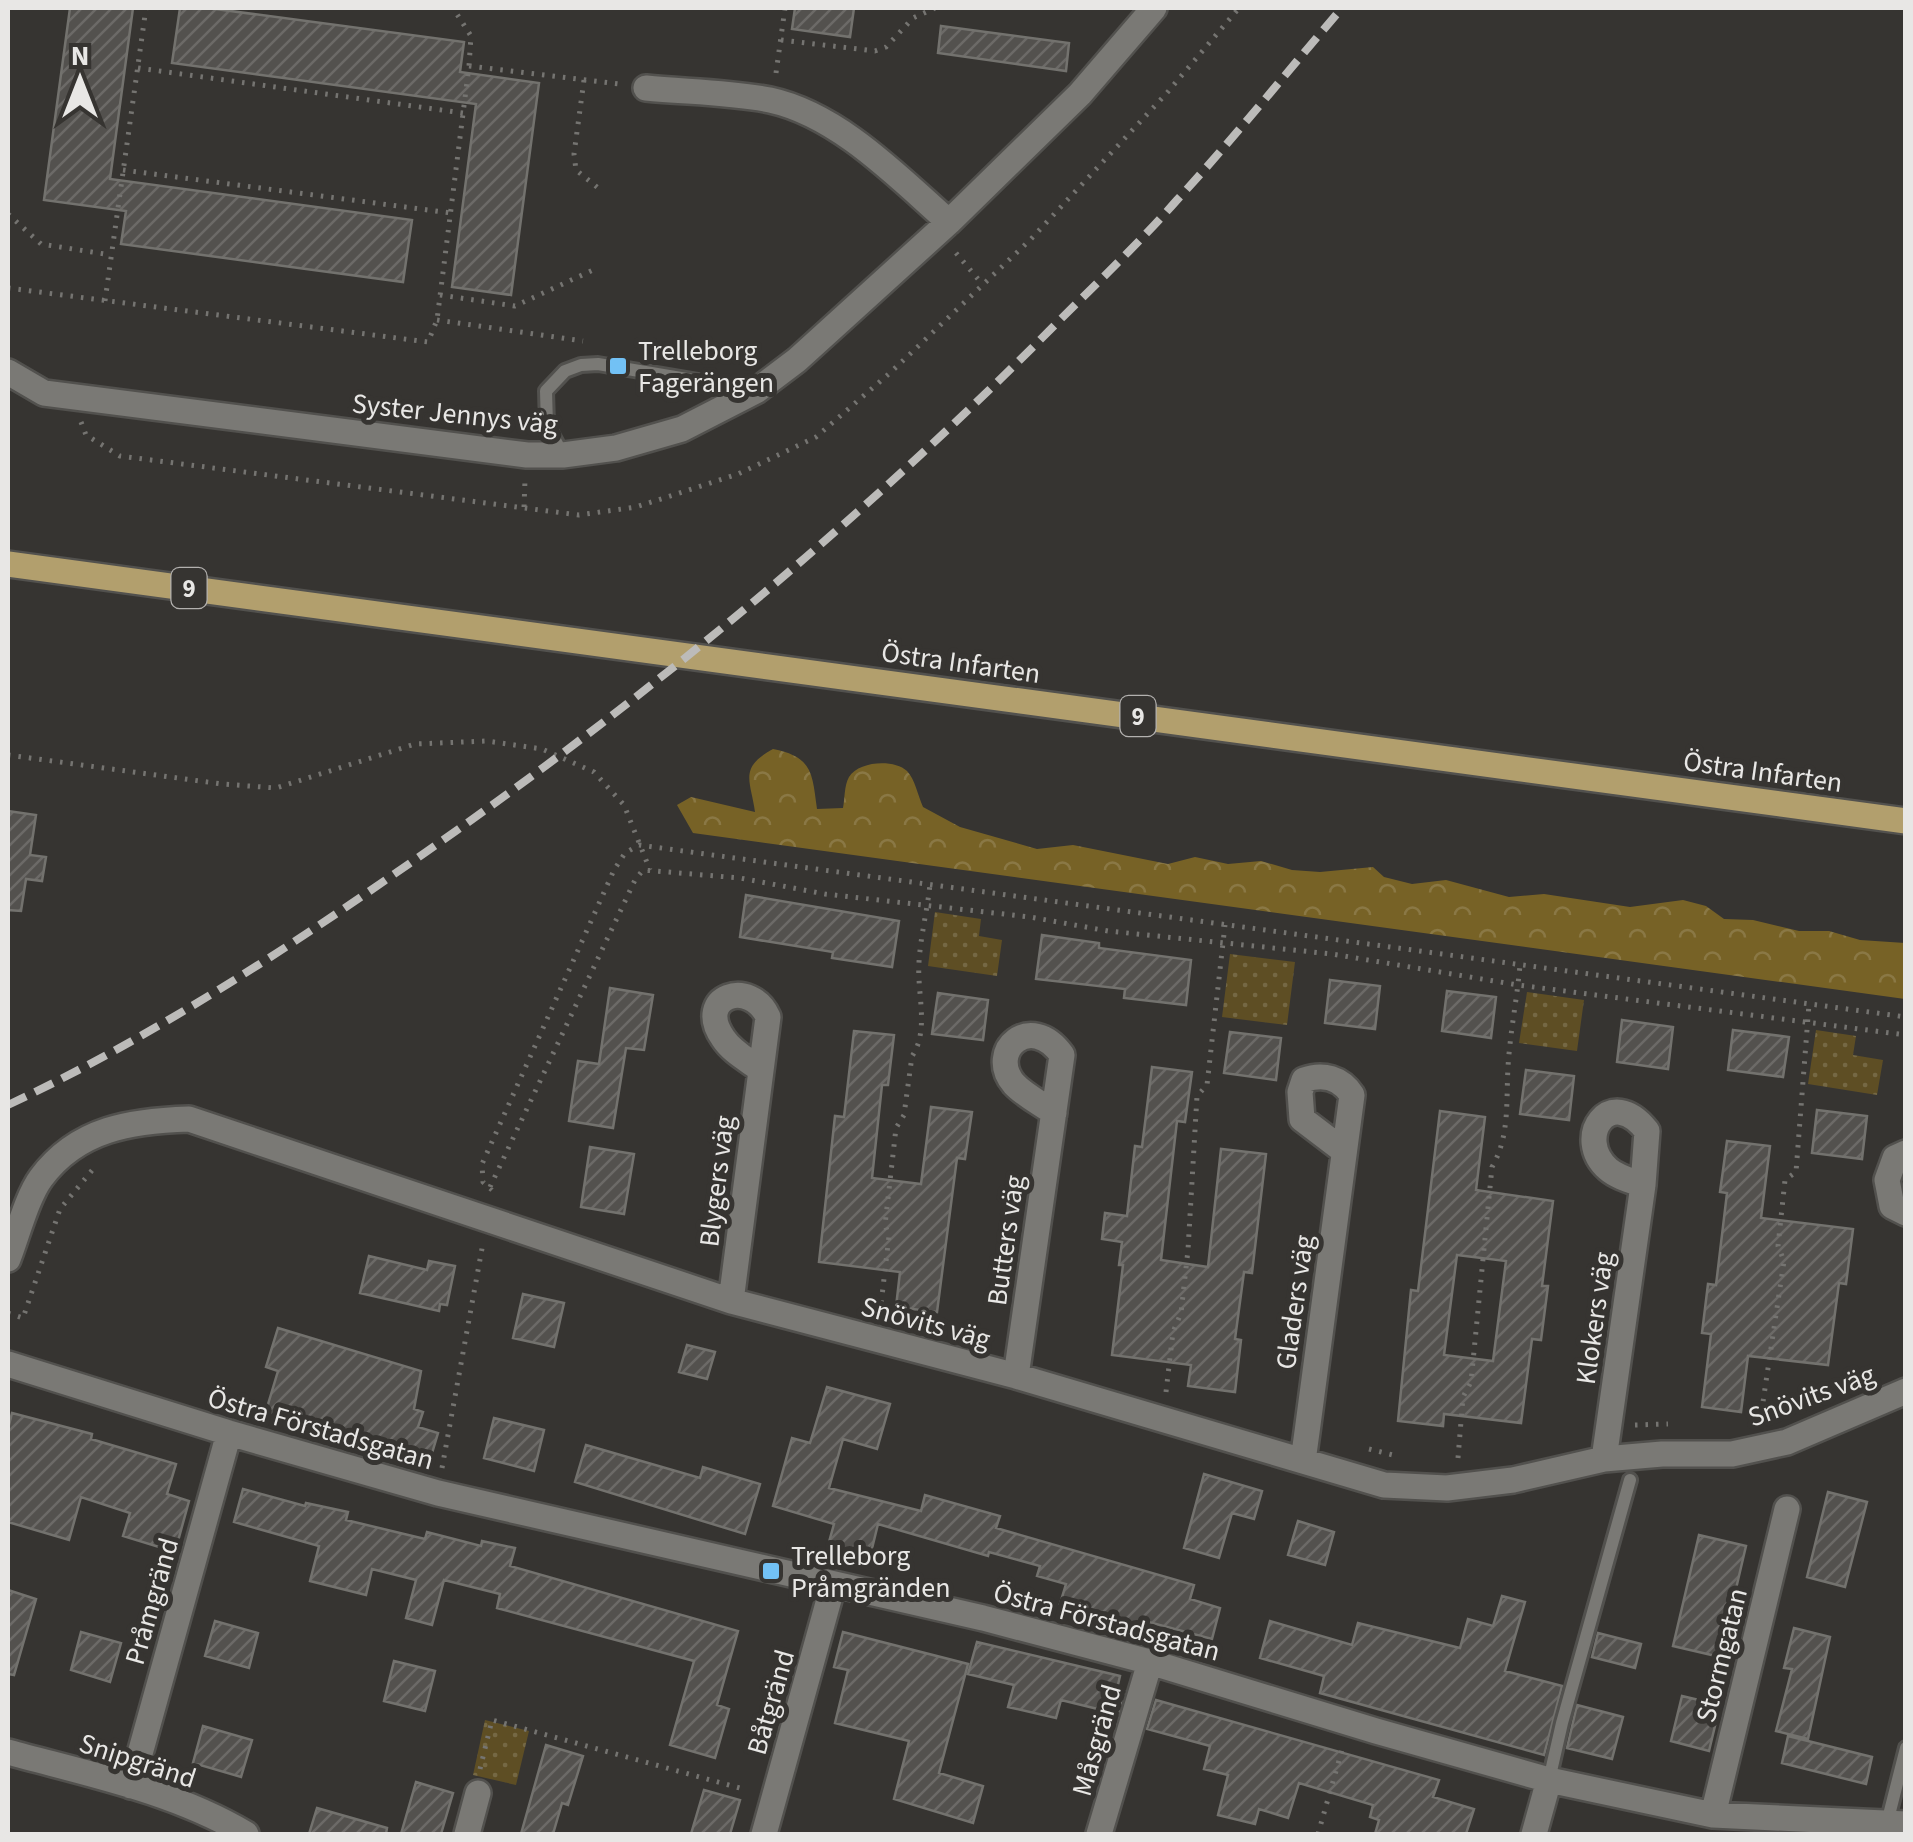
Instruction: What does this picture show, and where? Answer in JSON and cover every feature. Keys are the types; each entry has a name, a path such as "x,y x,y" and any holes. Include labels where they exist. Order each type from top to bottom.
{"main road":[{"name":"Östra Infarten","path":"8,564 1906,821"}],"street":[{"name":"Syster Jennys väg","path":"8,372 44,392 484,452 563,455 616,448 682,430 756,391 797,360 1080,94 1154,8"},
{"path":"646,88 772,100 858,142 943,226"},
{"name":"Blygers väg","path":"732,1301 761,1070"},
{"name":"Butters väg","path":"1016,1376 1054,1113"},
{"name":"Snövits väg","path":"8,1259 40,1179 83,1137 138,1121 189,1119 732,1301 1016,1376 1384,1485 1447,1488 1513,1480 1604,1459 1732,1454 1788,1442 1906,1391"},
{"name":"Gladers väg","path":"1303,1461 1344,1151"},
{"path":"1906,1153 1895,1158 1887,1180 1892,1206 1906,1213"},
{"name":"Klokers väg","path":"1604,1459 1644,1185"},
{"name":"Östra Förstadsgatan","path":"8,1364 438,1493 983,1618 1150,1662 1549,1780 1713,1815 1896,1823"},
{"name":"Pråmgränd","path":"131,1786 229,1433"},
{"name":"Stormgatan","path":"1713,1815 1786,1509"},
{"name":"Båtgränd","path":"764,1834 833,1585"},
{"name":"Måsgränd","path":"1099,1834 1150,1662"},
{"name":"Snipgränd","path":"8,1752 131,1786 223,1820 246,1834"},
{"path":"1534,1834 1549,1780"},
{"path":"467,1834 478,1792"}],"lane":[{"path":"563,455 547,425 546,390 565,370 581,365 618,366 756,391"},
{"path":"1549,1780 1630,1480"},
{"path":"1896,1823 1906,1748"}],"path":[{"path":"105,301 146,8"},
{"path":"8,288 428,342 437,320 470,66 472,36 453,8"},
{"path":"772,100 785,8"},
{"path":"780,40 875,51 886,47 912,18 935,8"},
{"path":"470,66 646,88"},
{"path":"138,68 464,114"},
{"path":"584,80 574,154 576,170 602,192"},
{"path":"124,170 451,213"},
{"path":"8,214 41,244 112,256"},
{"path":"943,226 983,286"},
{"path":"440,295 514,306 593,270"},
{"path":"437,320 588,342"},
{"path":"8,755 276,788 415,744 487,742 542,750 594,772 624,805 650,870"},
{"path":"497,1196 483,1182 482,1164 614,870 625,853 639,844 1906,1017"},
{"path":"490,1188 634,880 643,870 740,878 825,894 1222,945 1332,954 1518,985 1906,1035"},
{"path":"862,1308 880,1313 896,1128 904,1115 912,1056 918,1048 922,999 918,978 930,884"},
{"path":"1166,1392 1188,1250 1197,1096 1207,1085 1225,925"},
{"path":"1458,1458 1463,1397 1470,1382 1492,1167 1500,1153 1505,1124 1520,965"},
{"path":"1760,1422 1784,1261 1778,1246 1786,1180 1796,1172 1800,1140 1809,1004"},
{"path":"438,1493 483,1244"},
{"path":"1749,1425 1773,1419"},
{"path":"1608,1430 1646,1422 1686,1425"},
{"path":"1364,1448 1402,1456"},
{"path":"478,1792 492,1720 774,1797"},
{"path":"1318,1834 1350,1723"}],"green space":[{"path":"773,749 796,757 808,768 817,809 843,808 847,781 860,768 894,765 910,774 923,807 960,827 1037,849 1073,845 1168,864 1195,857 1228,864 1261,861 1292,870 1320,872 1373,867 1384,877 1412,884 1446,880 1509,897 1544,894 1630,907 1683,900 1706,906 1724,919 1905,943 1905,999 693,833 677,805 691,797 755,812 751,769"}],"shaded area":[{"path":"935,912 981,919 979,936 1002,940 997,976 928,966"},
{"path":"1230,954 1295,962 1287,1025 1222,1017"},
{"path":"1527,992 1584,1000 1577,1051 1519,1043"},
{"path":"1816,1030 1856,1036 1853,1055 1883,1060 1877,1095 1808,1084"},
{"path":"485,1720 529,1731 516,1785 473,1775"}],"building":[{"path":"70,8 133,8 110,179 412,220 403,282 121,244 126,211 44,200"},
{"path":"180,8 208,8 464,42 460,72 539,83 511,295 452,287 476,104 172,63"},
{"path":"795,8 854,8 850,37 792,29"},
{"path":"941,26 1069,43 1066,71 938,53"},
{"path":"8,811 36,815 30,855 46,857 42,881 26,879 21,911 8,910"},
{"path":"746,895 899,921 892,967 832,958 833,952 740,937"},
{"path":"1042,935 1099,943 1099,948 1191,960 1186,1005 1124,998 1125,989 1036,979"},
{"path":"1330,980 1380,986 1375,1029 1325,1023"},
{"path":"610,988 653,995 644,1050 626,1048 613,1128 569,1121 578,1061 599,1064"},
{"path":"1447,991 1496,997 1491,1038 1442,1031"},
{"path":"938,993 988,1000 983,1040 932,1034"},
{"path":"1622,1020 1673,1027 1668,1069 1617,1062"},
{"path":"1733,1030 1789,1037 1783,1077 1728,1070"},
{"path":"854,1031 894,1035 888,1085 882,1085 872,1178 921,1184 931,1107 972,1112 965,1159 957,1158 937,1312 896,1307 900,1272 819,1262 835,1116 844,1117"},
{"path":"1230,1032 1281,1038 1276,1080 1224,1073"},
{"path":"1152,1067 1192,1072 1185,1122 1177,1121 1161,1260 1208,1267 1221,1149 1266,1154 1252,1273 1244,1272 1235,1339 1241,1340 1235,1392 1188,1386 1191,1365 1112,1355 1123,1265 1119,1265 1122,1242 1102,1239 1105,1213 1127,1216 1135,1146 1142,1147"},
{"path":"1526,1070 1574,1076 1569,1120 1520,1114"},
{"path":"1817,1110 1867,1116 1862,1159 1812,1153"},
{"path":"1440,1111 1485,1117 1476,1190 1553,1201 1542,1286 1548,1286 1541,1340 1532,1339 1521,1423 1444,1414 1443,1426 1398,1421 1411,1290 1418,1291","holes":["1457,1255 1506,1261 1493,1361 1444,1355"]},
{"path":"1727,1141 1770,1146 1761,1218 1853,1229 1846,1284 1839,1283 1828,1365 1748,1356 1741,1412 1702,1407 1711,1334 1702,1333 1708,1284 1716,1285 1727,1193 1720,1192"},
{"path":"590,1147 634,1154 624,1214 581,1207"},
{"path":"369,1256 427,1270 429,1261 455,1266 447,1305 440,1304 439,1311 360,1293"},
{"path":"523,1294 564,1303 554,1347 513,1338"},
{"path":"278,1328 421,1371 414,1409 423,1412 418,1427 438,1433 430,1460 266,1411 278,1371 266,1367"},
{"path":"687,1345 715,1352 707,1379 679,1372"},
{"path":"827,1387 890,1404 877,1449 843,1439 829,1488 921,1511 925,1495 1000,1516 996,1528 1194,1585 1190,1599 1220,1608 1212,1639 1145,1621 1143,1628 1060,1604 1066,1584 1037,1576 1040,1566 989,1552 988,1556 878,1524 868,1565 826,1553 834,1524 773,1506 792,1438 810,1443"},
{"path":"12,1413 92,1434 91,1439 176,1464 167,1494 189,1501 175,1552 123,1536 130,1513 81,1497 69,1540 8,1522 8,1429"},
{"path":"494,1418 544,1430 534,1471 484,1458"},
{"path":"586,1445 700,1478 703,1467 760,1484 745,1534 575,1482"},
{"path":"1204,1474 1262,1491 1254,1519 1232,1513 1219,1558 1184,1548"},
{"path":"243,1489 305,1506 306,1503 348,1512 346,1520 425,1539 427,1532 481,1546 482,1541 515,1548 510,1566 738,1631 717,1705 729,1709 715,1758 670,1745 694,1661 497,1608 500,1594 444,1580 432,1625 406,1618 416,1580 372,1569 366,1595 310,1581 319,1546 234,1522"},
{"path":"1828,1492 1867,1502 1845,1587 1807,1577"},
{"path":"1298,1521 1334,1532 1325,1565 1288,1555"},
{"path":"1699,1535 1746,1546 1720,1657 1673,1646"},
{"path":"8,1590 36,1599 14,1675 8,1674"},
{"path":"1502,1596 1525,1602 1505,1671 1562,1686 1544,1755 1320,1693 1324,1676 1260,1658 1270,1621 1352,1645 1358,1623 1460,1648 1468,1619 1493,1626"},
{"path":"215,1621 258,1633 249,1668 205,1656"},
{"path":"1794,1628 1830,1637 1808,1739 1776,1731 1792,1669 1784,1668"},
{"path":"81,1632 121,1643 110,1682 71,1670"},
{"path":"843,1632 968,1664 939,1773 983,1786 973,1823 894,1799 909,1741 835,1723 848,1670 834,1667"},
{"path":"1598,1633 1641,1644 1635,1668 1592,1657"},
{"path":"977,1642 1120,1676 1117,1689 1124,1691 1118,1714 1061,1700 1056,1718 1008,1707 1014,1685 968,1674"},
{"path":"394,1661 435,1671 425,1711 384,1701"},
{"path":"1682,1696 1720,1705 1709,1751 1671,1741"},
{"path":"1156,1700 1439,1780 1433,1797 1474,1809 1466,1834 1375,1834 1379,1820 1370,1817 1373,1805 1299,1783 1288,1818 1259,1809 1255,1824 1218,1815 1228,1775 1204,1769 1210,1746 1147,1729"},
{"path":"1577,1705 1623,1717 1612,1759 1567,1748"},
{"path":"203,1726 252,1740 241,1777 193,1763"},
{"path":"1788,1736 1872,1757 1866,1784 1782,1763"},
{"path":"546,1745 583,1756 568,1805 562,1803 553,1834 521,1834"},
{"path":"416,1782 453,1793 441,1834 401,1834"},
{"path":"704,1790 740,1800 730,1834 691,1834"},
{"path":"317,1808 387,1828 386,1834 309,1834"}],"railway":[{"path":"8,1105 170,1019 325,921 587,735 742,611 892,481 1125,255 1219,153 1342,8"}],"place":[{"name":"Trelleborg Fagerängen","path":"618,366"},
{"name":"Trelleborg Pråmgränden","path":"771,1571"}]}
